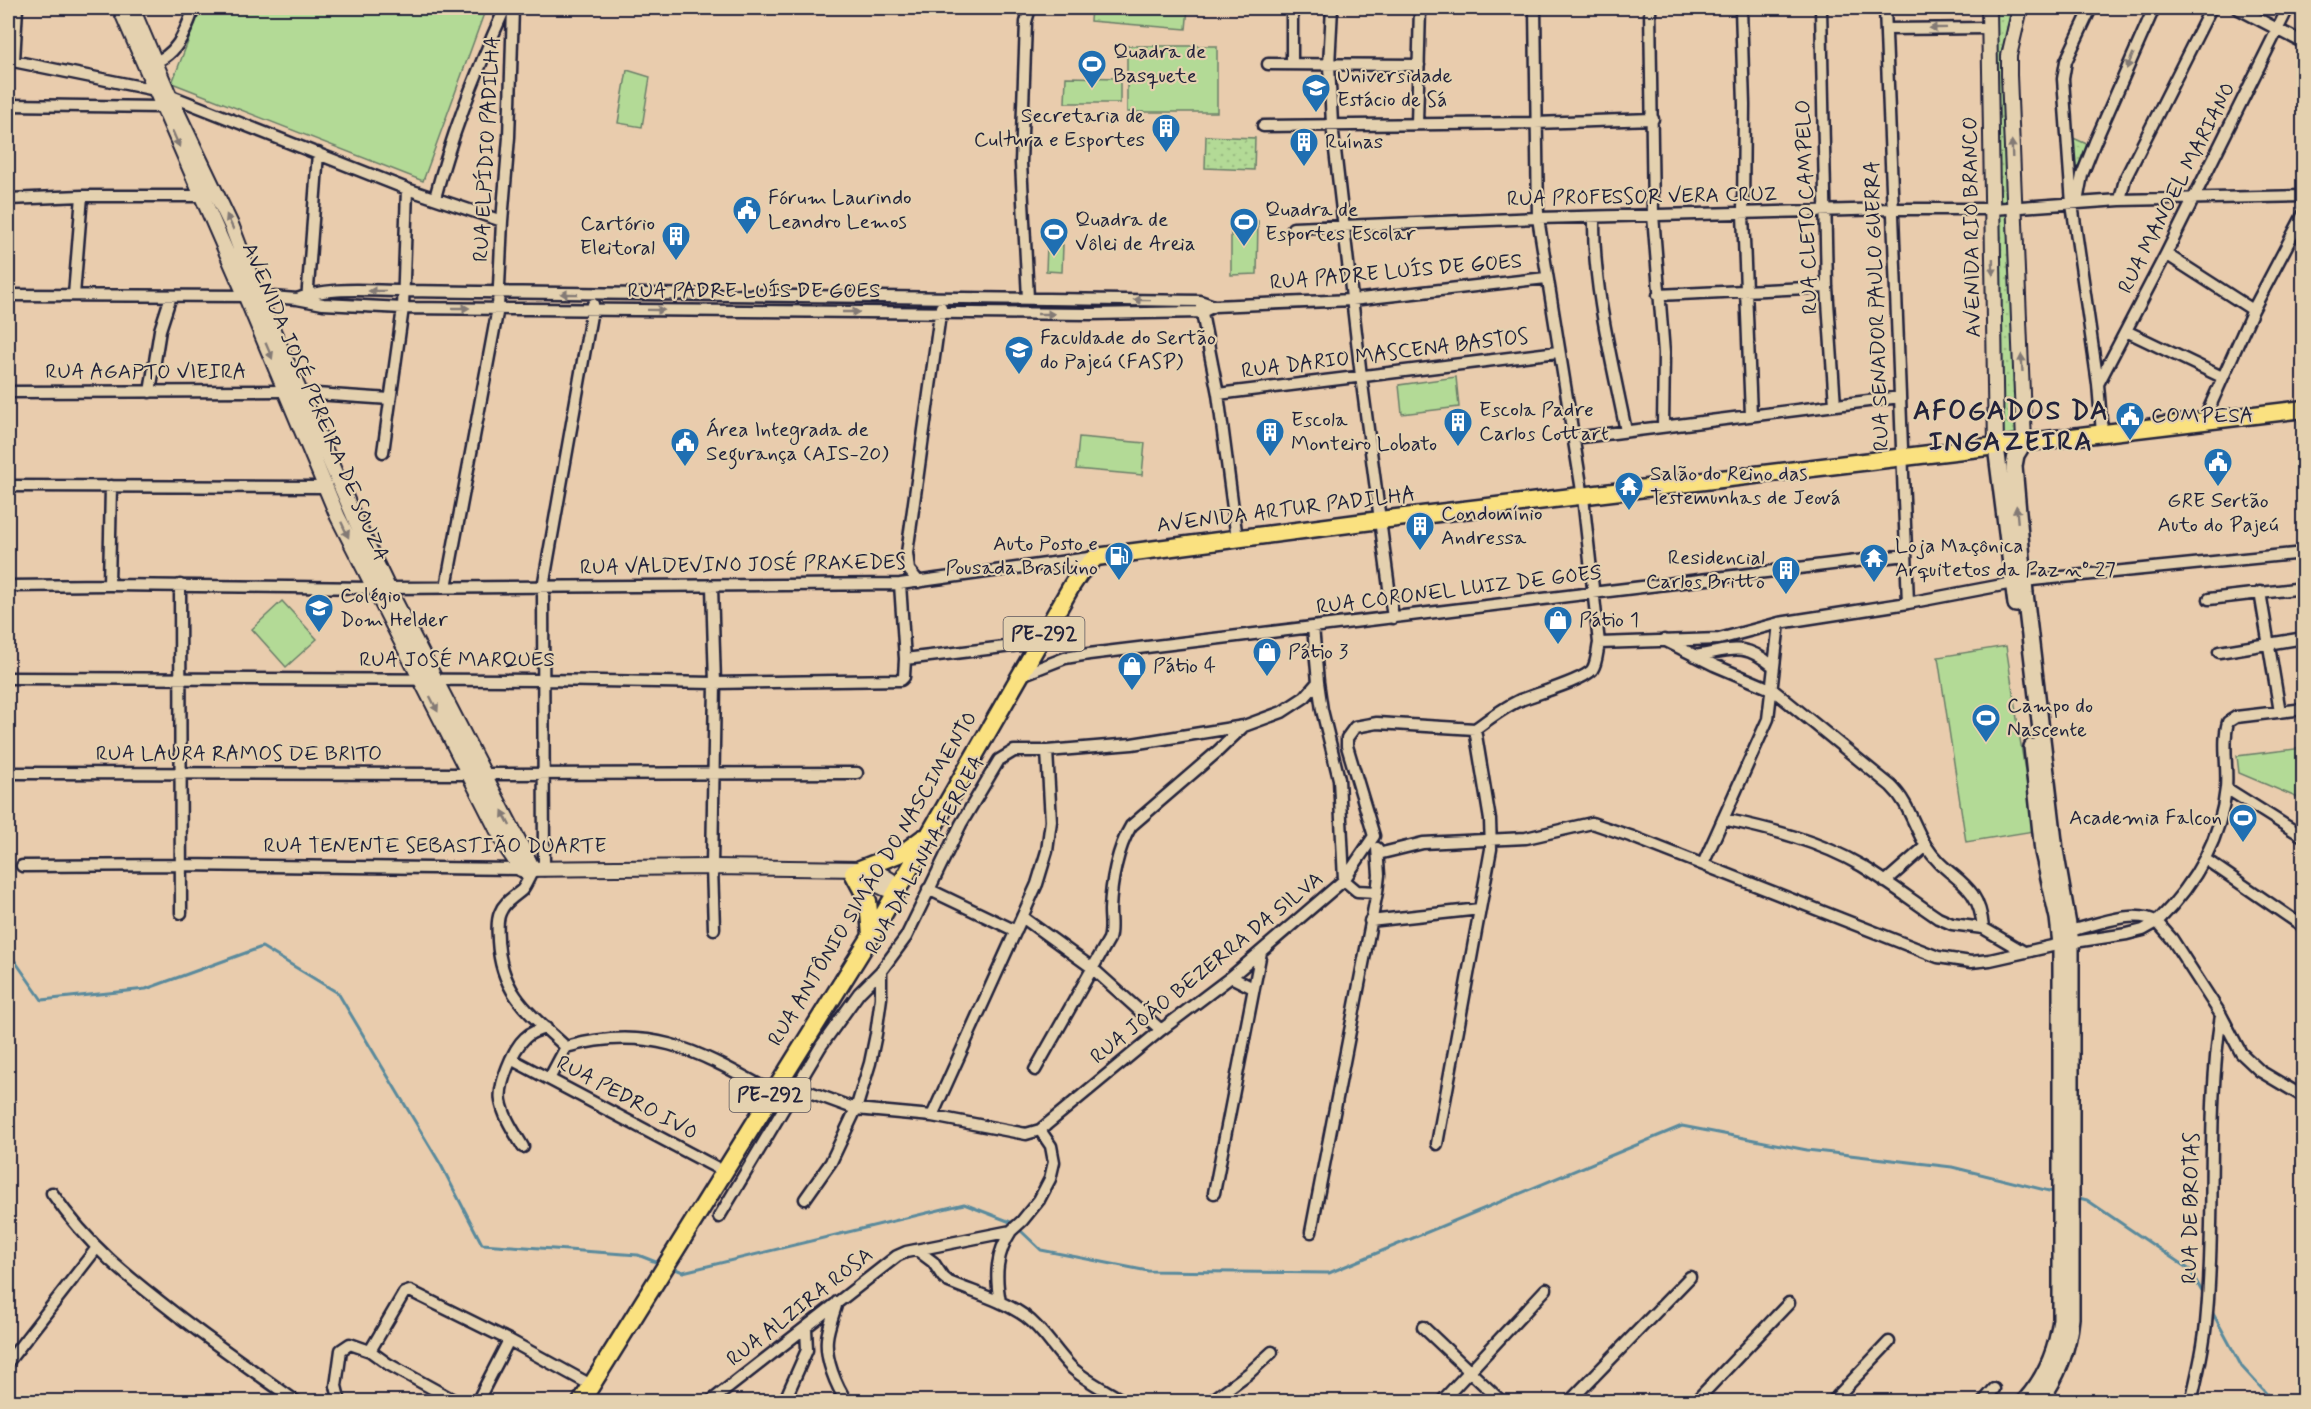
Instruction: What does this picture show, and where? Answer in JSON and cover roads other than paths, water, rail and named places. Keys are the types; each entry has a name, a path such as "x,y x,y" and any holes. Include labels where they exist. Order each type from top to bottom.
{"main road":[{"name":"AVENIDA ARTUR PADILHA","path":"1096,557 1380,520 2203,422 2302,405"},
{"path":"2019,588 2014,466 2016,455 2024,442"},
{"path":"1996,446 2024,630 2043,852 2058,918 2068,939 2066,1201 2061,1319 2053,1356 2044,1376 2024,1401"},
{"name":"RUA ANTÔNIO SIMÃO DO NASCIMENTO","path":"591,1385 871,936 1080,573 1096,557"},
{"path":"871,936 868,901 854,870 904,852 929,834"},
{"path":"2039,1401 2052,1383 2069,1339 2071,1318 2066,1201"},
{"name":"PE-292","path":"581,1401 591,1385"}],"street":[{"path":"17,8 10,61 162,97 318,153 408,189 502,221"},
{"name":"AVENIDA JOSÉ PEREIRA DE SOUZA","path":"120,8 149,64"},
{"name":"AVENIDA JOSÉ PEREIRA DE SOUZA","path":"132,8 149,64 202,196 301,393 388,588 437,680 508,852 532,872"},
{"path":"149,64 172,52 194,8"},
{"path":"435,198 444,161 460,116 505,8"},
{"name":"RUA ELPÍDIO PADILHA","path":"446,587 498,308 509,137 513,8"},
{"path":"1028,298 1021,163 1026,22 1030,8"},
{"path":"1292,8 1292,64"},
{"path":"1332,8 1329,65 1332,124 1361,376 1393,618"},
{"path":"1417,124 1420,8"},
{"path":"1311,1232 1377,892 1378,854 1361,788 1348,754 1347,738 1355,726 1364,723 1475,729 1515,703 1581,678 1595,665 1599,643 1583,497 1538,218 1535,8"},
{"path":"1650,8 1653,215 1664,353 1663,426"},
{"path":"1741,8 1744,105 1743,214 1751,415"},
{"name":"RUA CLETO CAMPELO","path":"1821,8 1827,287 1835,405"},
{"name":"RUA SENADOR PAULO GUERRA","path":"1885,8 1908,603"},
{"name":"AVENIDA RIO BRANCO","path":"1989,8 1996,446"},
{"name":"AVENIDA RIO BRANCO","path":"2020,8 2009,56 2009,75 2024,442"},
{"path":"2091,8 2066,61 2063,79 2102,433"},
{"path":"2075,203 2082,175 2154,8"},
{"path":"2120,200 2124,179 2211,8"},
{"path":"2237,8 2304,43"},
{"name":"RUA MANOEL MARIANO","path":"2098,384 2194,200 2288,8"},
{"path":"1886,29 1990,28"},
{"path":"1268,64 1419,65"},
{"path":"8,105 162,97"},
{"name":"AVENIDA JOSÉ PEREIRA DE SOUZA","path":"162,97 232,227 252,296 285,391 326,488 422,680 477,774"},
{"path":"1263,126 1535,123 1653,119"},
{"path":"8,295 303,298 318,153"},
{"path":"383,453 403,308 408,189"},
{"path":"8,199 82,196 202,196"},
{"path":"74,295 82,196"},
{"name":"RUA PROFESSOR VERA CRUZ","path":"1293,228 1538,218 1892,209 1993,209 2120,200 2304,196"},
{"path":"2203,422 2253,310 2304,213"},
{"path":"1593,217 1595,264 1626,431"},
{"path":"2166,254 2253,310"},
{"name":"RUA PADRE LUÍS DE GOES","path":"303,298 403,308 941,313 1201,307 1352,300 1546,278"},
{"path":"1658,295 1827,287"},
{"name":"RUA PADRE LUÍS DE GOES","path":"303,298 344,291 403,291 1028,298 1201,307"},
{"path":"566,1047 515,997 501,971 497,924 504,905 525,886 532,872 545,775 543,588 594,294"},
{"path":"150,392 160,330 171,296"},
{"path":"919,582 909,570 907,553 941,313 941,298"},
{"path":"1201,307 1218,394 1237,539"},
{"path":"2126,331 2222,377"},
{"name":"RUA DARIO MASCENA BASTOS","path":"1218,394 1558,352"},
{"name":"RUA AGAPTO VIEIRA","path":"8,392 285,391"},
{"path":"301,393 390,399"},
{"path":"1574,438 1900,397"},
{"path":"8,486 326,488"},
{"path":"109,585 111,486"},
{"path":"1599,643 1719,639 1779,623 1908,603 2304,553"},
{"name":"RUA CORONEL LUIZ DE GOES","path":"1019,676 1065,658 1089,654 1906,555"},
{"name":"RUA VALDEVINO JOSÉ PRAXEDES","path":"388,588 900,584 1096,557"},
{"path":"900,584 905,658 1038,643"},
{"path":"180,585 181,914"},
{"path":"8,586 180,585 374,588"},
{"path":"712,587 715,683 712,774 714,929"},
{"path":"2209,599 2304,588"},
{"path":"2260,592 2280,712"},
{"path":"1703,864 1768,719 1779,623"},
{"path":"1313,627 1322,710 1339,779 1344,880 1357,891 1377,892"},
{"path":"2219,652 2304,638"},
{"path":"1664,640 1773,690 1900,795 1906,802 1926,846 1969,888 1977,899 1982,911 1983,928"},
{"path":"1695,656 1745,650 1755,652 1773,666"},
{"name":"RUA JOSÉ MARQUES","path":"8,678 715,683 901,680 904,677 905,658"},
{"name":"RUA DA LINHA FERREA","path":"805,1198 831,1162 856,1109 876,1034 881,998 881,971 906,937 961,824 999,760 1014,751 1047,751 1132,744 1244,726 1282,712 1305,697 1318,682"},
{"path":"2068,939 2127,934 2143,930 2157,922 2184,893 2205,859 2226,788 2228,722 2236,717 2304,709"},
{"path":"1035,1070 1111,933 1111,892 1121,848 1131,826 1244,726"},
{"path":"1437,1144 1491,849 1490,820 1475,729"},
{"path":"566,1047 609,1039 640,1039 669,1043 776,1085 796,1087 856,1109 932,1116 1037,884 1047,851 1052,821 1047,751"},
{"name":"RUA LAURA RAMOS DE BRITO","path":"8,773 545,775 857,773"},
{"path":"2226,788 2304,837"},
{"path":"1723,819 1784,832 1834,852 1862,867 1938,918 1952,924 1983,928 2024,952"},
{"path":"1378,854 1423,843 1526,838 1592,823 1703,864 1938,957 1971,962 2024,952 2131,916 2150,917 2172,939 2250,1063 2304,1097"},
{"name":"RUA JOÃO BEZERRA DA SILVA","path":"932,1116 1026,1134 1040,1130 1161,1030 1231,977 1344,880 1374,836"},
{"path":"1885,882 1926,846"},
{"path":"2205,859 2304,927"},
{"name":"RUA TENENTE SEBASTIÃO DUARTE","path":"22,866 181,865 532,872 712,867 854,870 874,871 899,887"},
{"path":"928,889 1016,931"},
{"path":"1370,921 1480,909"},
{"path":"1022,917 1092,967 1161,1030"},
{"path":"1214,1193 1261,952"},
{"path":"719,1217 796,1087 844,1014 866,985 881,971"},
{"path":"1231,977 1253,987"},
{"name":"RUA DE BROTAS","path":"2192,1401 2202,1352 2207,1311 2213,1078 2221,1015"},
{"path":"523,1148 505,1115 500,1090 512,1059 526,1036 546,1029"},
{"path":"549,1079 566,1047"},
{"name":"RUA PEDRO IVO","path":"512,1059 723,1171"},
{"path":"1000,1302 997,1262 1003,1243 1011,1231 1033,1209 1050,1179 1054,1162 1051,1146 1040,1130"},
{"path":"52,1193 96,1249 121,1272 236,1360 297,1401"},
{"name":"RUA ALZIRA ROSA","path":"710,1401 897,1256 1011,1231"},
{"path":"8,1362 96,1249"},
{"path":"917,1250 933,1262 949,1282 1016,1310 1041,1329 1068,1364 1080,1375 1125,1401"},
{"path":"1569,1401 1689,1277"},
{"path":"1441,1401 1546,1289"},
{"path":"370,1352 404,1293 410,1291 510,1340 591,1385"},
{"path":"837,1302 827,1339 828,1356 834,1375 847,1401"},
{"path":"1695,1401 1789,1303"},
{"path":"1423,1327 1502,1401"},
{"path":"784,1401 807,1350 806,1328"},
{"path":"477,1401 510,1340"},
{"path":"1832,1401 1889,1342"},
{"path":"340,1401 336,1386 341,1350 350,1344 370,1352 457,1401"},
{"path":"1210,1401 1249,1373 1272,1352"},
{"path":"1983,1401 1994,1389"}],"waterway":[{"path":"8,951 42,1000 146,989 262,947 338,993 441,1165 482,1244 638,1255 661,1264"},
{"path":"1021,1231 1041,1250 1148,1271 1329,1273 1682,1126 1807,1150 1952,1167 2057,1193"},
{"path":"2075,1197 2087,1200 2190,1270 2205,1297"},
{"path":"673,1268 683,1272 964,1204 1013,1223"},
{"path":"2210,1308 2242,1367 2274,1402"}],"place":[{"name":"Quadra de Basquete","path":"1092,90"},
{"name":"Universidade Estácio de Sá","path":"1316,114"},
{"name":"Secretaria de Cultura e Esportes","path":"1166,154"},
{"name":"Ruínas","path":"1304,168"},
{"name":"Fórum Laurindo Leandro Lemos","path":"747,236"},
{"name":"Quadra de Esportes Escolar","path":"1244,248"},
{"name":"Quadra de Vôlei de Areia","path":"1054,258"},
{"name":"Cartório Eleitoral","path":"676,262"},
{"name":"Faculdade do Sertão do Pajeú (FASP)","path":"1019,376"},
{"name":"COMPESA","path":"2130,442"},
{"name":"Escola Padre Carlos Cottart","path":"1458,448"},
{"name":"Escola Monteiro Lobato","path":"1270,458"},
{"name":"Área Integrada de Segurança (AIS-20)","path":"685,468"},
{"name":"GRE Sertão Auto do Pajeú","path":"2218,488"},
{"name":"Salão do Reino das Testemunhas de Jeová","path":"1629,512"},
{"name":"Condomínio Andressa","path":"1420,552"},
{"name":"Auto Posto e Pousada Brasilino","path":"1119,582"},
{"name":"Loja Maçônica Arquitetos da Paz nº 27","path":"1874,584"},
{"name":"Residencial Carlos Britto","path":"1786,596"},
{"name":"Colégio Dom Helder","path":"319,634"},
{"name":"Pátio 1","path":"1558,646"},
{"name":"Pátio 3","path":"1267,678"},
{"name":"Pátio 4","path":"1132,692"},
{"name":"Campo do Nascente","path":"1986,744"},
{"name":"Academia Falcon","path":"2243,844"}],"district":[{"name":"AFOGADOS DA INGAZEIRA","path":"2011,426"}]}
